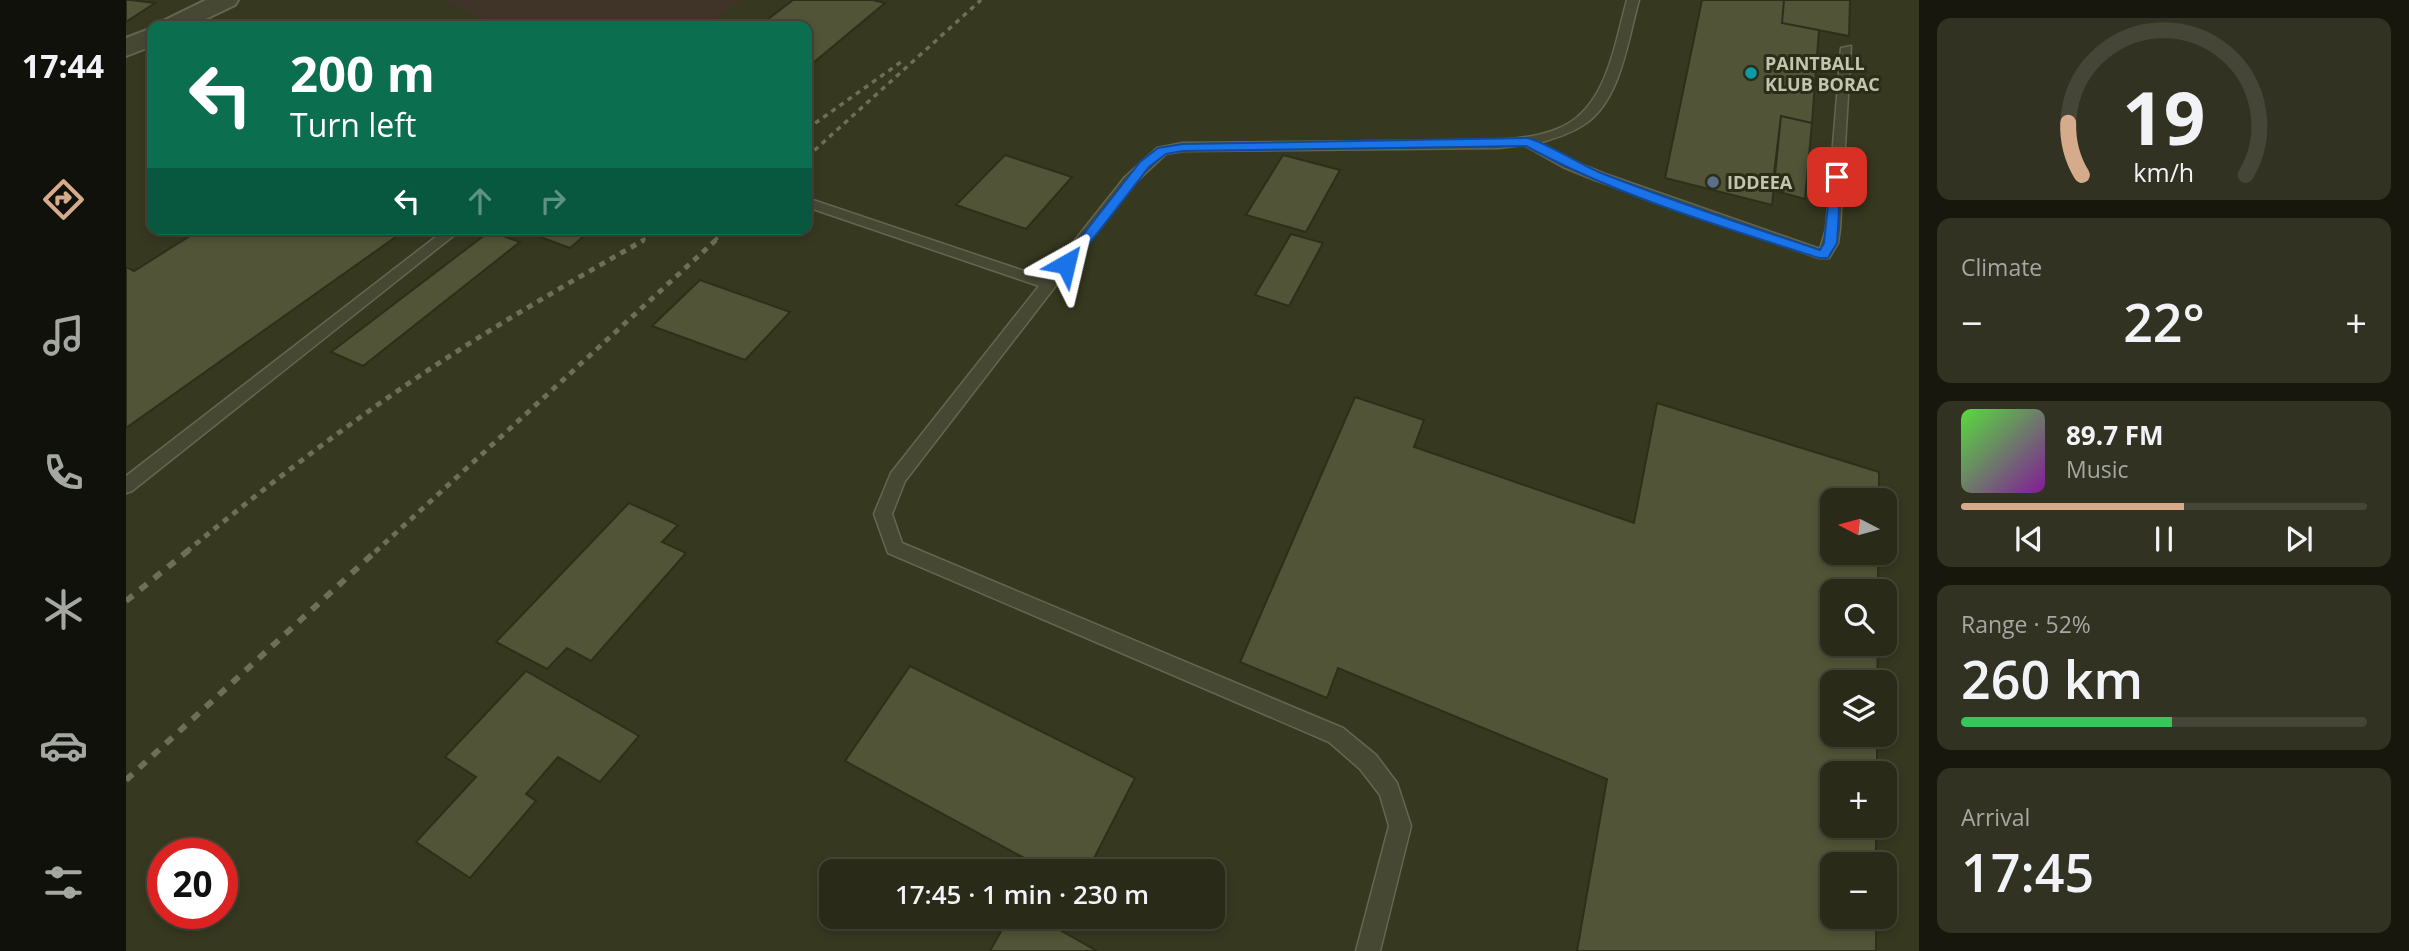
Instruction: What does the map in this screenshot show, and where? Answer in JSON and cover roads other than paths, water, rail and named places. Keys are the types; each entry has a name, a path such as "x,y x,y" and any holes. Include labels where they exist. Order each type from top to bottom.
{"street":[{"path":"182,21 226,0"},
{"path":"126,48 147,38"}],"lane":[{"path":"1368,951 1400,826 1389,790 1368,762 1336,735 895,548 883,514 897,478 1051,285 1130,180 1162,150 1528,142 1568,131 1585,120 1602,102 1633,0"},
{"path":"1528,142 1568,164 1600,177 1824,255 1831,243 1833,229 1847,48"},
{"path":"812,204 1051,285"},
{"path":"126,486 447,235"}],"railway":[{"path":"812,152 981,0"},
{"path":"812,125 901,62"},
{"path":"641,241 652,235"},
{"path":"714,241 720,235"},
{"path":"186,552 297,464 412,381 498,326 644,240"},
{"path":"375,552 716,240"},
{"path":"126,601 189,550"},
{"path":"126,780 377,550"}],"place":[{"name":"PAINTBALL KLUB BORAC","path":"1751,73"},
{"name":"IDDEEA","path":"1713,182"}]}
